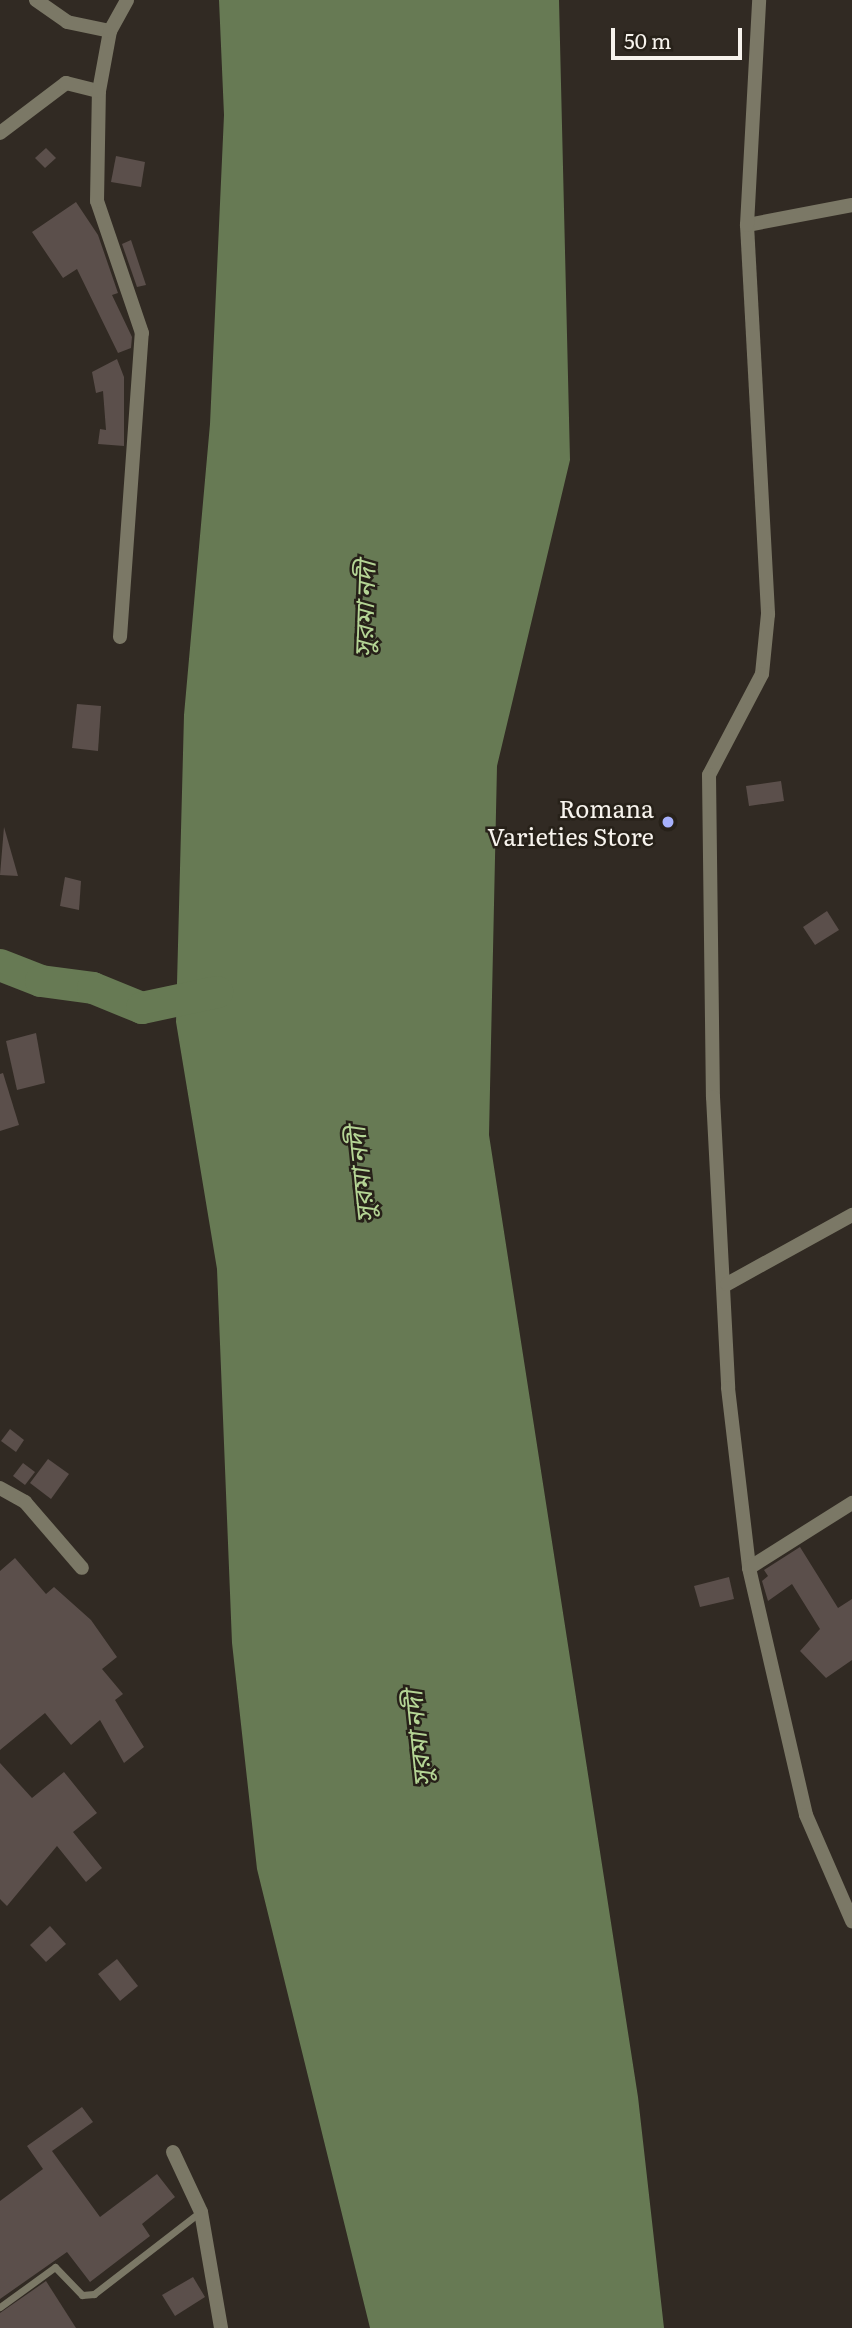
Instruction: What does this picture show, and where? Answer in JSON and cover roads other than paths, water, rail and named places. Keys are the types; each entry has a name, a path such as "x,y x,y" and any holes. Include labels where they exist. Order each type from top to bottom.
{"street":[{"path":"36,0 67,22 110,30"},
{"path":"120,637 142,334 97,201 99,91 110,30 127,0"},
{"path":"759,0 747,225 768,614 762,674 709,775 713,1097 727,1284 727,1388 749,1568 806,1815 852,1921"},
{"path":"0,133 66,83 99,91"},
{"path":"747,225 852,205"},
{"path":"727,1284 852,1215"},
{"path":"0,1488 25,1502 82,1568"},
{"path":"749,1568 852,1503"},
{"path":"173,2152 201,2211 221,2328"}],"lane":[{"path":"0,2307 55,2267 82,2295 94,2294 201,2211"}],"water":[{"name":"সুরমা নদী","path":"219,0 559,0 570,460 497,766 489,1135 638,2097 664,2328 370,2328 257,1869 232,1643 217,1269 176,1022 184,715 210,424 224,115"}],"waterway":[{"path":"0,965 41,981 93,988 142,1008 217,992"}],"place":[{"name":"Romana Varieties Store","path":"668,822"}]}
